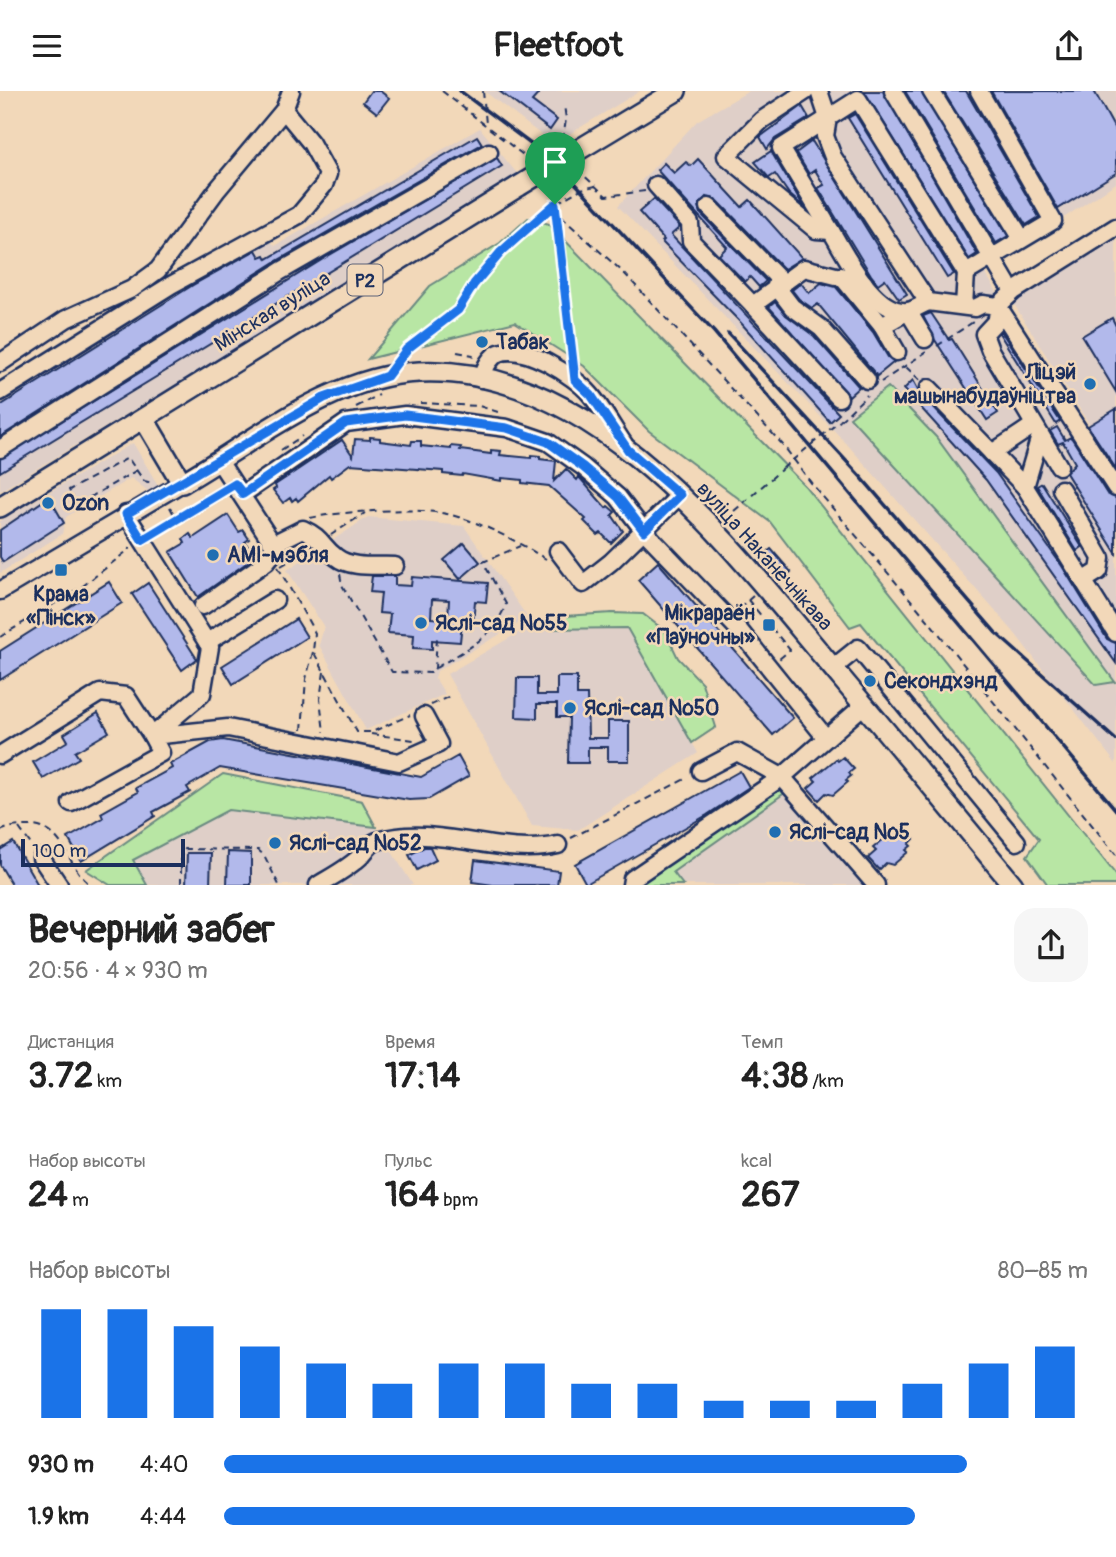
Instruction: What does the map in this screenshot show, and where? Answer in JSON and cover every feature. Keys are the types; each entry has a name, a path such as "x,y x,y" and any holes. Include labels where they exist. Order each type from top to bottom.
{"main road":[{"name":"Мінская вуліца","path":"0,506 676,91"},
{"name":"вуліца Наканечнікава","path":"182,483 324,398 387,376 419,372 481,379 521,389 553,401 628,450 719,533 1013,885"},
{"path":"145,419 182,483"}],"street":[{"path":"0,363 66,319 132,289 158,270 217,190 284,110 291,91"},
{"path":"806,91 762,120 726,156 816,230 831,231"},
{"path":"819,91 828,118 825,136 833,157 929,302"},
{"path":"893,91 1010,287"},
{"path":"931,91 1022,239"},
{"path":"966,273 1053,221 979,91"},
{"path":"925,339 908,311 890,306 871,294 782,148 858,99 966,273 964,306"},
{"path":"0,392 171,285 299,215 324,185 328,174 311,143 284,110"},
{"path":"0,449 281,271 489,152"},
{"path":"656,185 690,223 691,241 839,398"},
{"path":"709,207 778,278 776,286"},
{"path":"1059,466 990,350 984,334 997,320 998,306 1010,287 1116,227"},
{"path":"753,305 804,268 864,283"},
{"path":"841,276 882,326 901,359"},
{"path":"776,286 792,307 821,328 867,380"},
{"path":"882,326 929,302 998,306"},
{"path":"998,306 1116,488"},
{"path":"481,379 489,361 497,353 510,350 561,370 591,395 628,450"},
{"path":"929,388 1025,487 1116,633"},
{"path":"575,414 591,395"},
{"path":"239,489 346,423 405,415 507,428 548,442 618,497 644,531 740,631 826,738"},
{"path":"992,453 1037,430"},
{"path":"1025,487 1037,430"},
{"path":"219,461 239,489 272,551"},
{"name":"вуліца Наканечнікава","path":"0,591 182,483"},
{"path":"1061,489 1101,558 1099,571 1083,581"},
{"path":"554,556 583,584 644,531 680,495"},
{"path":"126,514 210,647 202,694 152,736"},
{"path":"203,606 303,529 317,535 335,557 348,564 396,566"},
{"path":"207,642 275,600"},
{"path":"833,668 858,648 1017,842"},
{"path":"0,755 100,693 126,696 161,753 71,803"},
{"path":"631,885 632,879 782,777 864,705"},
{"path":"152,736 228,728 399,762 439,744 422,712"},
{"path":"701,771 737,752 782,777 876,885"},
{"path":"318,885 354,862 374,842 407,835 454,838 534,851 558,845"},
{"path":"41,858 59,885"}],"path":[{"path":"442,91 536,166"},
{"path":"483,91 486,125"},
{"path":"564,105 570,155 606,195 643,192 656,185"},
{"path":"565,174 556,188 555,204 575,380"},
{"path":"552,180 556,188"},
{"path":"387,376 407,349 458,310 474,284 501,252 555,204 581,190 596,186"},
{"path":"558,214 624,273 783,445 812,484 929,620 1116,855"},
{"path":"901,359 929,388"},
{"path":"724,518 863,399"},
{"path":"410,403 466,404 502,413"},
{"path":"351,413 362,410"},
{"path":"278,453 308,433"},
{"path":"137,470 78,505 69,490 128,458 137,470 144,481 153,483"},
{"path":"0,637 83,586 142,540 239,489"},
{"path":"167,504 177,520"},
{"path":"307,519 382,512 446,514 554,556"},
{"path":"343,561 339,571 342,585 392,671 432,673 491,632 498,622 506,604 483,562 520,546"},
{"path":"272,551 316,633 306,679 302,743"},
{"path":"738,609 754,595"},
{"path":"748,600 790,650 778,659"},
{"path":"435,669 437,638"},
{"path":"313,651 357,731 415,740"},
{"path":"324,671 320,699 327,748"},
{"path":"366,733 422,712 452,695"},
{"path":"558,845 701,771"},
{"path":"0,831 18,826 42,827 54,833 91,885"},
{"path":"18,826 41,858"},
{"path":"181,885 180,856 185,849 209,848 258,850 264,855 279,885"}],"shaded area":[{"path":"484,91 640,91 553,144"},
{"path":"749,91 1116,91 1116,183 984,271 1116,486 1116,764 1013,631 846,443 618,206 697,121"},
{"path":"480,128 519,176 0,491 0,384 260,228 275,246"},
{"name":"Ліцэй машынабудаўніцтва","path":"1116,240 1116,467 1012,301"},
{"path":"133,443 159,487 148,491 131,478 66,517 62,534 0,573 0,521"},
{"name":"Яслі-сад №55","path":"368,517 464,526 528,618 437,671 435,678 445,694 366,730 319,645 324,627 287,570"},
{"name":"Яслі-сад №50","path":"627,627 698,753 578,830 532,826 447,674 523,630"},
{"name":"Яслі-сад №5","path":"786,792 866,885 683,885 673,872"},
{"name":"Яслі-сад №52","path":"228,810 376,827 413,885 147,885 133,860"}],"green space":[{"path":"528,218 549,224 805,486 1116,875 1116,885 1048,885 1027,856 1039,839 861,623 850,627 770,522 649,431 584,366 515,322 368,359 430,286 500,243"},
{"path":"888,387 936,437 1115,682 1096,685 850,417"},
{"path":"643,614 665,631 678,658 702,683 716,727 692,743 627,628 544,629 564,616"},
{"path":"223,774 362,801 376,827 228,810 133,860 147,885 110,885 86,870"},
{"path":"781,783 786,792 673,872 683,885 639,885 639,880"}],"building":[{"path":"371,91 380,91 389,98 377,113 363,102"},
{"path":"499,91 541,91 532,101 557,120 550,130"},
{"path":"864,91 883,91 977,254 969,259"},
{"path":"905,91 921,91 1008,236 996,243"},
{"path":"943,91 966,91 1039,217 1026,225"},
{"path":"991,91 1094,91 1116,131 1116,173 1058,209"},
{"path":"802,106 809,118 775,139 767,149 760,137"},
{"path":"855,114 954,274 947,278 848,118"},
{"path":"477,136 482,144 275,262 0,437 0,406 193,285 256,250 260,257 265,255 267,259"},
{"path":"812,141 907,294 899,299 885,279 878,284 871,275 818,188 824,185 815,170 809,174 796,153"},
{"path":"771,151 804,207 789,194 775,174 769,178 755,162"},
{"path":"497,158 502,166 0,472 0,459 328,256"},
{"path":"698,159 742,207 750,200 802,258 784,269 717,200 706,197 699,205 701,214 766,281 759,287 750,277 745,282 719,255 727,247 657,170 664,163 674,173 686,162 691,166"},
{"path":"654,199 680,227 671,235 839,414 830,422 741,323 662,242 664,240 639,212"},
{"path":"801,283 809,293 821,283 836,287 894,362 877,376 818,304 812,308 799,299 792,290"},
{"path":"775,302 786,315 814,336 859,387 849,396 769,307"},
{"path":"931,313 949,340 952,339 998,413 987,420 935,340 923,316"},
{"path":"1112,318 1116,326 1116,392 1082,336"},
{"path":"1001,331 1060,421 1056,424 999,333"},
{"path":"913,380 921,395 996,473 1062,566 1107,639 1116,643 1116,663 986,480 904,389"},
{"path":"1116,409 1116,469 1088,426"},
{"path":"1057,427 1065,440 1071,437 1107,494 1116,498 1116,553 1066,473 1075,463 1063,442 1058,444 1050,431"},
{"path":"370,437 411,445 412,441 421,441 421,446 451,449 451,446 461,447 460,450 491,454 491,450 501,451 500,455 531,458 531,455 540,456 540,459 556,461 554,481 566,469 577,480 579,477 606,508 608,506 615,512 612,515 623,531 611,543 601,533 598,535 584,521 586,519 549,486 522,483 522,480 502,478 502,481 463,474 443,474 443,471 350,464 331,478 329,475 298,501 296,498 292,501 290,498 283,503 273,490 275,485 342,440 353,456 355,439 370,440"},
{"path":"1042,483 1082,547 1077,551 1037,486"},
{"path":"49,497 64,523 3,562 0,557 0,530"},
{"name":"AMI-мэбля","path":"228,515 239,532 243,530 249,539 245,542 255,557 198,597 170,552 185,543 183,539 190,534 193,538"},
{"path":"464,543 480,562 460,579 444,560"},
{"path":"771,549 791,572 782,580 762,556"},
{"path":"658,562 793,718 773,735 638,580"},
{"path":"372,576 395,576 395,585 411,586 412,577 488,583 486,602 475,601 473,623 462,622 460,642 432,640 432,649 413,648 414,635 388,633 390,614 379,613 381,593 370,592","holes":["432,599 449,600 448,619 431,618"]},
{"path":"109,582 122,603 0,680 0,651"},
{"path":"148,583 197,659 182,670 132,594"},
{"path":"296,619 307,637 233,684 222,666"},
{"path":"557,677 577,677 577,695 587,695 588,738 608,738 608,721 629,721 629,761 608,761 608,747 588,747 588,763 568,763 569,717 557,717 557,704 537,704 537,718 516,717 517,678 537,678 537,695 557,695"},
{"path":"98,713 109,732 75,752 79,758 43,779 33,762 68,741 64,734"},
{"path":"223,740 421,777 458,756 469,776 429,799 409,800 220,768 187,787 190,792 153,812 155,816 81,861 68,838 103,818 101,813 138,792 136,788 172,768 170,764 210,742"},
{"path":"843,757 854,769 849,773 851,776 846,780 848,782 833,795 826,793 819,800 808,788 816,781 813,778 836,759 838,761"},
{"path":"740,771 749,787 707,815 586,884 575,864"},
{"path":"904,827 914,839 906,850 908,852 893,865 886,863 879,870 868,858 876,851 873,848 896,829 898,832"},
{"path":"13,842 38,885 12,885 0,865 0,850"},
{"path":"424,847 430,847 436,860 417,870 409,855"},
{"path":"228,852 251,853 251,885 227,885"},
{"path":"187,853 211,853 210,885 186,885"},
{"path":"475,860 559,871 557,885 493,885 472,882"}],"railway":[{"path":"460,91 536,148 575,183 714,332 1116,810"},
{"path":"728,333 861,477 996,633 1116,740"}],"place":[{"name":"Табак","path":"482,342"},
{"name":"Ліцэй машынабудаўніцтва","path":"1090,384"},
{"name":"Ozon","path":"48,503"},
{"name":"AMI-мэбля","path":"213,555"},
{"name":"Крама «Пінск»","path":"61,570"},
{"name":"Яслі-сад №55","path":"421,623"},
{"name":"Мікрараён «Паўночны»","path":"769,625"},
{"name":"Секондхэнд","path":"870,681"},
{"name":"Яслі-сад №50","path":"570,708"},
{"name":"Яслі-сад №5","path":"775,832"},
{"name":"Яслі-сад №52","path":"275,843"}],"route":[{"path":"555,204 575,380 591,395 628,450 680,495 644,531 618,497 548,442 507,428 405,415 346,423 243,494 235,484 142,540 126,514 324,398 387,376 407,349 458,310 474,284 501,252 555,204"}]}
